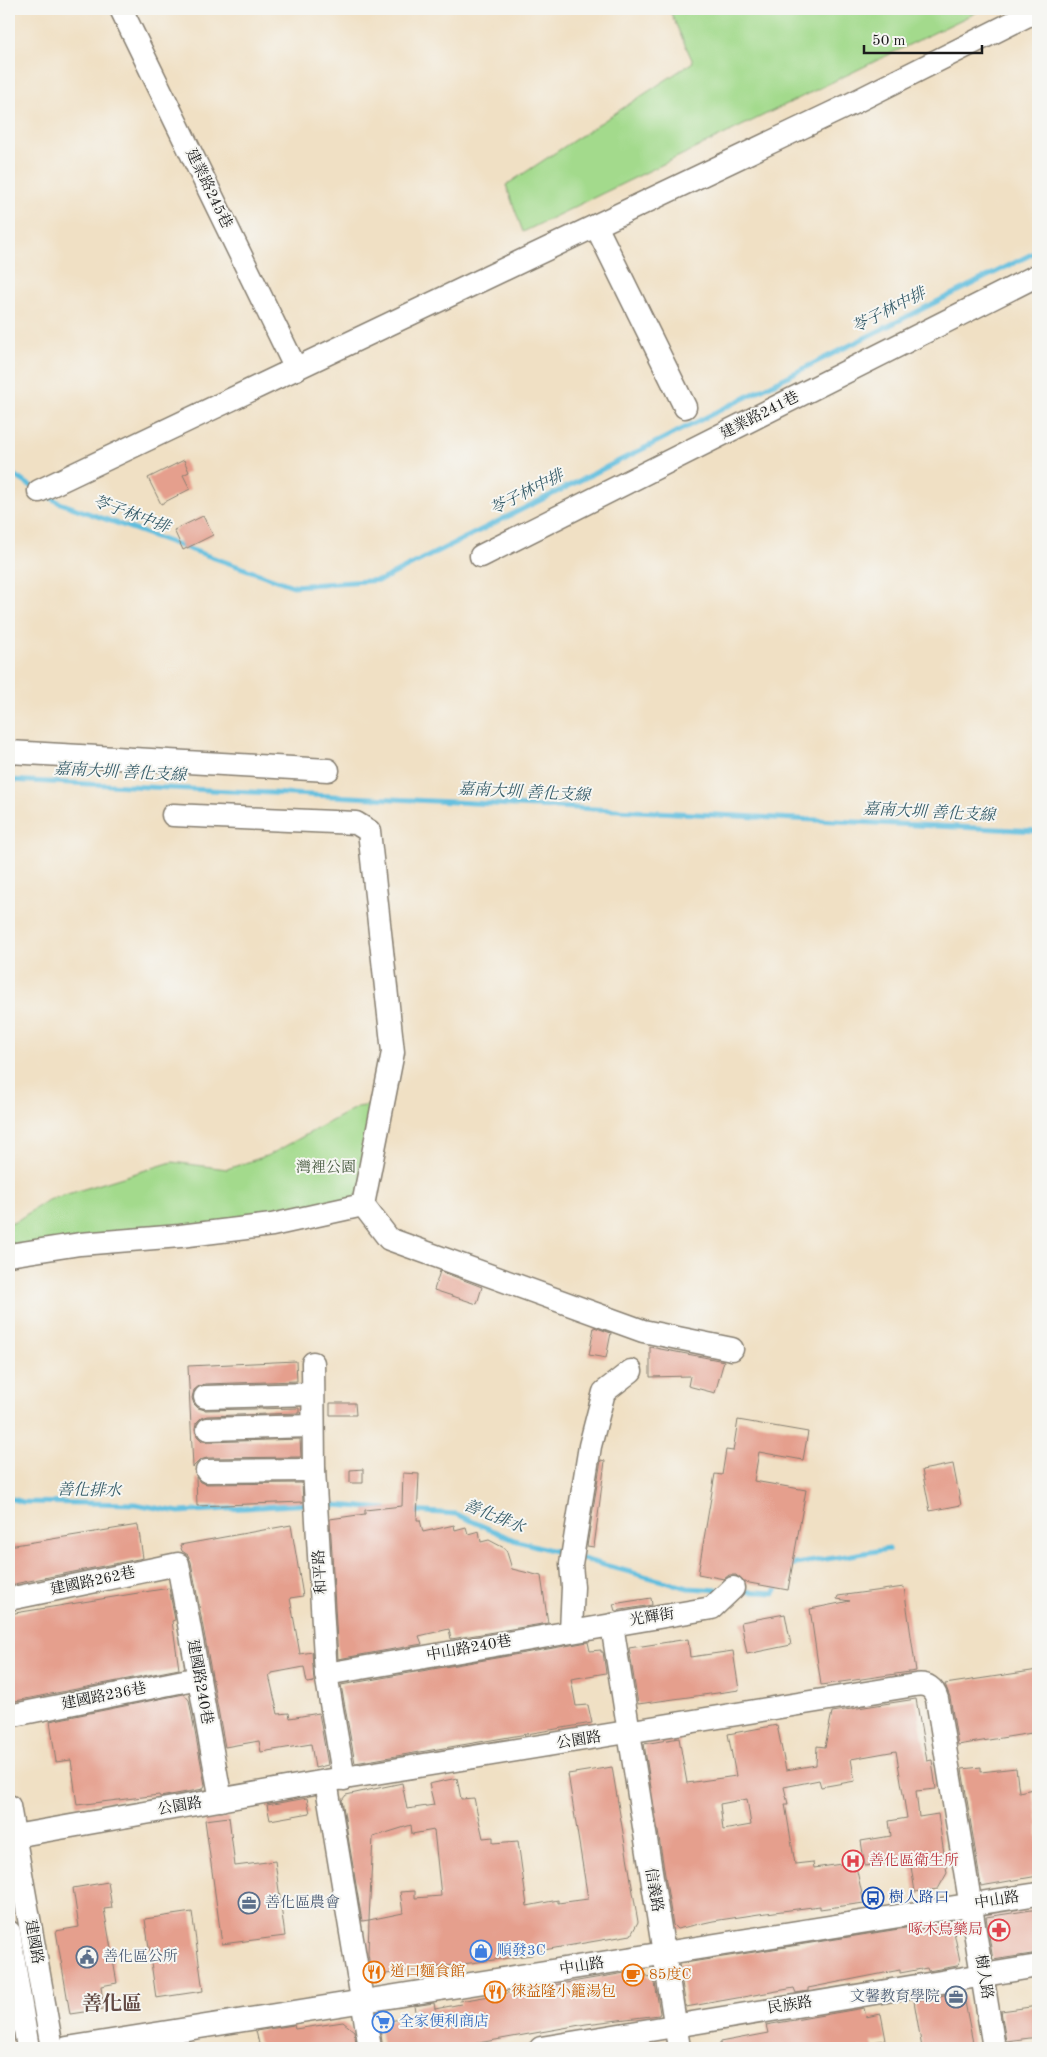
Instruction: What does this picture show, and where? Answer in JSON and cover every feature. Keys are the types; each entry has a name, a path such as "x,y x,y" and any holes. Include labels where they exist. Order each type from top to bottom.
{"street":[{"name":"建業路245巷","path":"121,9 296,369"},
{"path":"39,491 851,104 1038,10"},
{"path":"596,226 685,407"},
{"name":"建業路241巷","path":"481,556 1038,275"},
{"path":"9,752 328,770"},
{"path":"173,815 356,823 369,831 393,1052 363,1205 389,1239 643,1331 732,1349"},
{"path":"9,1255 80,1244 180,1236 272,1225 363,1205"},
{"name":"和平路","path":"313,1364 312,1426 326,1674 335,1780 370,2048"},
{"path":"571,1631 572,1555 590,1446 604,1392 631,1371"},
{"path":"205,1397 312,1394"},
{"path":"208,1429 312,1426"},
{"path":"207,1471 314,1470"},
{"name":"建國路262巷","path":"9,1599 178,1564"},
{"name":"建國路240巷","path":"178,1564 222,1800"},
{"name":"光輝街","path":"628,1733 612,1625 712,1608 733,1588"},
{"name":"中山路240巷","path":"326,1674 612,1625"},
{"name":"建國路236巷","path":"9,1716 198,1678"},
{"name":"公園路","path":"12,1837 335,1780 920,1684 928,1686 934,1691 937,1700 971,1905"},
{"name":"信義路","path":"628,1733 679,2048"},
{"name":"建國路","path":"9,1806 12,1837 52,2048"},
{"name":"中山路","path":"67,2048 1038,1894"},
{"name":"樹人路","path":"971,1905 994,2048"},
{"name":"建國路","path":"9,1932 28,2048"},
{"name":"民族路","path":"541,2048 1038,1966"}],"green space":[{"path":"669,9 983,9 523,232 506,185 693,62"},
{"name":"灣裡公園","path":"387,1103 356,1201 300,1214 90,1255 9,1258 9,1222 15,1222 48,1200 172,1162 227,1169 269,1155 357,1107"}],"building":[{"path":"184,460 189,472 183,475 190,489 161,504 148,478"},
{"path":"203,516 213,535 183,550 174,530"},
{"path":"440,1271 482,1287 477,1304 434,1290"},
{"path":"594,1327 611,1333 606,1358 589,1355"},
{"path":"650,1347 724,1361 715,1393 688,1386 690,1376 650,1377"},
{"path":"296,1361 297,1381 205,1384 194,1390 192,1398 198,1408 205,1410 299,1408 299,1413 207,1416 201,1418 196,1423 195,1429 197,1436 202,1441 208,1442 300,1439 301,1457 207,1458 200,1460 193,1467 188,1366"},
{"path":"330,1403 355,1403 356,1415 330,1415"},
{"path":"738,1420 808,1432 803,1460 759,1452 754,1481 806,1490 788,1590 744,1582 736,1575 729,1575 724,1579 698,1574 715,1474 722,1475 726,1450 733,1451"},
{"path":"601,1460 605,1461 594,1547 587,1546"},
{"path":"953,1464 961,1505 930,1511 922,1470"},
{"path":"363,1469 363,1483 350,1483 350,1470"},
{"path":"403,1473 419,1474 417,1520 420,1520 423,1532 454,1525 455,1530 466,1527 468,1534 479,1531 481,1542 489,1540 506,1549 512,1569 541,1576 548,1623 451,1639 449,1629 419,1636 422,1644 338,1659 330,1519 365,1514 365,1510 402,1506"},
{"path":"196,1477 200,1482 207,1484 302,1483 303,1502 197,1506"},
{"path":"138,1525 143,1558 9,1585 9,1546"},
{"path":"291,1525 303,1596 290,1598 300,1654 312,1652 314,1682 307,1683 304,1667 269,1675 278,1714 289,1713 290,1718 319,1713 328,1765 315,1768 311,1744 261,1752 259,1741 225,1747 191,1562 188,1555 182,1551 180,1545"},
{"path":"904,1587 916,1671 821,1685 810,1609 850,1601 837,1599 838,1596"},
{"path":"169,1588 175,1620 172,1621 179,1669 10,1702 9,1614"},
{"path":"651,1598 652,1605 615,1611 613,1604"},
{"path":"785,1614 791,1645 747,1654 741,1622"},
{"path":"688,1639 690,1657 733,1651 739,1690 638,1704 629,1648"},
{"path":"588,1642 590,1651 601,1650 603,1652 606,1673 571,1679 576,1706 588,1705 592,1723 355,1763 341,1685"},
{"path":"1038,1670 1038,1732 958,1745 950,1697 945,1684"},
{"path":"184,1694 189,1700 205,1785 203,1789 160,1797 159,1795 77,1805 71,1760 56,1762 50,1721"},
{"path":"916,1699 927,1761 932,1760 936,1789 916,1791 919,1817 938,1814 947,1873 938,1889 915,1892 910,1860 865,1866 861,1841 891,1836 889,1821 907,1818 896,1751 851,1759 855,1781 821,1787 819,1780 784,1787 788,1804 785,1804 795,1864 813,1862 814,1868 855,1862 864,1903 820,1909 820,1906 759,1914 677,1929 673,1925 644,1744 679,1738 687,1783 736,1776 728,1734 777,1725 786,1770 816,1765 817,1746 825,1747 832,1712","holes":["747,1799 751,1825 723,1830 720,1804"]},
{"path":"612,1767 638,1922 631,1935 532,1952 532,1955 386,1974 386,1976 372,1978 368,1954 369,1920 362,1921 342,1800 346,1795 402,1783 407,1809 434,1805 429,1784 457,1778 461,1799 474,1798 483,1838 493,1837 493,1843 518,1841 527,1906 558,1900 558,1903 588,1899 568,1774","holes":["411,1825 412,1834 434,1830 441,1896 415,1898 415,1891 400,1892 403,1913 369,1920 373,1837"]},
{"path":"981,1767 981,1772 1016,1768 1019,1792 1033,1789 1038,1825 1038,1876 981,1886 962,1769"},
{"path":"307,1798 310,1813 270,1820 267,1805"},
{"name":"善化區農會","path":"229,1817 235,1866 275,1861 285,1936 222,1944 205,1820"},
{"name":"善化區公所","path":"108,1882 112,1908 104,1909 117,1983 101,1986 104,2009 70,2014 56,1931 79,1927 73,1888"},
{"path":"1038,1909 1038,1953 993,1960 986,1917"},
{"path":"192,1912 203,1991 156,1998 145,1919"},
{"path":"918,1926 918,1929 942,1926 954,1932 960,1961 957,1966 928,1971 927,1968 900,1973 900,1970 808,1988 808,1991 796,1993 794,1988 686,2007 679,1964"},
{"path":"625,1973 626,1975 643,1973 655,1983 659,2015 586,2024 467,2045 468,2048 383,2048 379,2023 416,2016 414,2006 434,2003 435,2009 461,2004 460,2001"},
{"path":"960,1992 964,1997 974,2048 922,2048 914,2001"},
{"path":"1038,2006 1038,2037 1006,2041 1001,2011"},
{"path":"864,2008 866,2017 881,2014 886,2040 872,2042 873,2048 720,2048 720,2042 768,2033 766,2025"},
{"path":"343,2022 354,2031 357,2048 260,2048 256,2031 294,2025 295,2029"}],"waterway":[{"name":"苓子林中排","path":"46,495 60,503 293,586 381,580 1038,251"},
{"name":"苓子林中排","path":"9,472 34,488"},
{"name":"嘉南大圳 善化支線","path":"9,780 1038,831"},
{"name":"善化排水","path":"9,1498 23,1502 135,1504 179,1512 311,1504"},
{"name":"善化排水","path":"322,1504 386,1509"},
{"name":"善化排水","path":"412,1511 456,1514 514,1540 566,1554"},
{"name":"善化排水","path":"788,1569 790,1565 889,1549"},
{"name":"善化排水","path":"579,1558 688,1588 721,1590"},
{"name":"善化排水","path":"737,1591 774,1593 780,1583"}],"place":[{"name":"善化區衛生所","path":"853,1861"},
{"name":"樹人路口","path":"873,1898"},
{"name":"善化區農會","path":"249,1903"},
{"name":"啄木鳥藥局","path":"999,1930"},
{"name":"順發3C","path":"481,1951"},
{"name":"善化區公所","path":"87,1957"},
{"name":"道口麵食館","path":"374,1972"},
{"name":"85度C","path":"633,1975"},
{"name":"徠益隆小籠湯包","path":"495,1992"},
{"name":"文馨教育學院","path":"956,1997"},
{"name":"全家便利商店","path":"383,2022"}],"district":[{"name":"善化區","path":"112,2005"}]}
